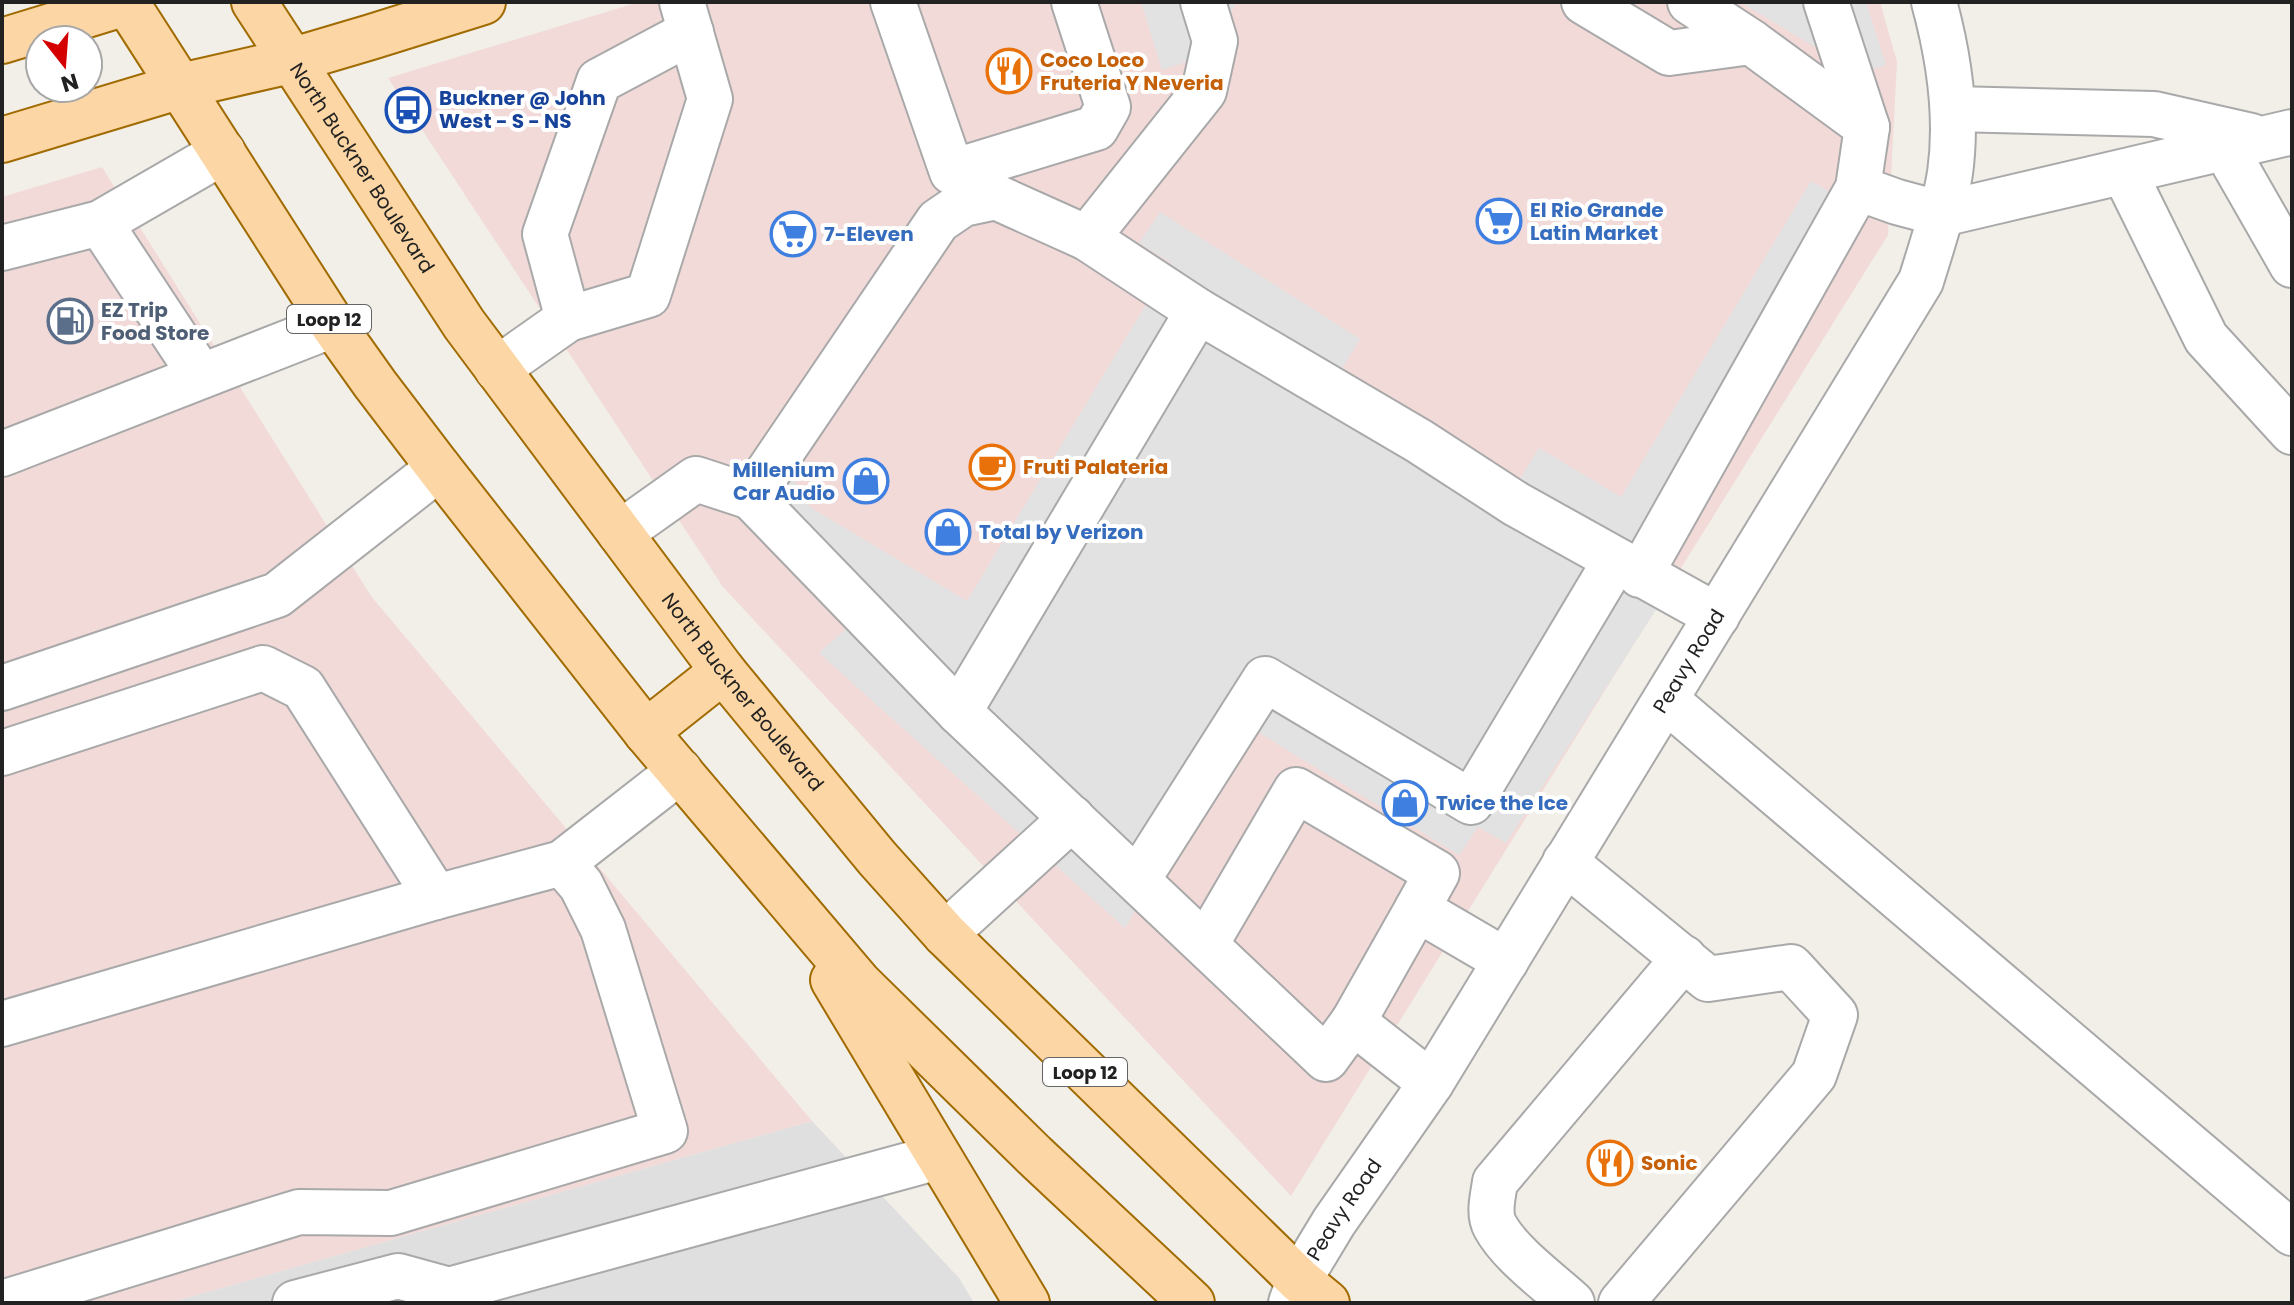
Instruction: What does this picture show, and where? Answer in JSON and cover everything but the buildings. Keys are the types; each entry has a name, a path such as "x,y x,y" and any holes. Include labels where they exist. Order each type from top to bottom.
{"main road":[{"path":"2,41 127,2"},
{"name":"Loop 12","path":"127,2 333,325 439,468 646,732 859,983 1034,1155 1192,1303"},
{"name":"North Buckner Boulevard","path":"254,2 464,324 723,671 877,858 945,934 1297,1297"},
{"path":"2,140 181,86 290,61 483,2"},
{"path":"646,732 723,671"},
{"path":"779,888 1027,1303"}],"street":[{"path":"893,2 957,188"},
{"path":"751,497 938,221 957,188 1096,128 1108,107 1074,2"},
{"path":"1087,238 1204,91 1215,41 1203,2"},
{"path":"1584,2 1669,53 1751,42"},
{"path":"1690,2 1751,42 1867,127"},
{"path":"1138,879 1265,679 1471,802 1628,568 1858,188 1867,127 1826,2"},
{"name":"Peavy Road","path":"1297,1297 1354,1190 1431,1083 1921,281 1942,214 1950,171 1953,109 1946,46 1934,2"},
{"path":"497,369 568,319 648,295 710,99 687,17 599,81 545,234 568,319"},
{"path":"1953,109 2154,114 2259,139"},
{"path":"1858,188 1942,214 2259,139"},
{"path":"2259,139 2292,265"},
{"path":"2,248 100,223 223,152"},
{"path":"2124,172 2206,338 2292,432"},
{"path":"957,188 996,197 1087,238 1198,311 1419,441 1516,504 1717,616"},
{"path":"100,223 201,376"},
{"path":"959,712 1198,311"},
{"path":"2,454 333,325"},
{"path":"2,688 277,595 439,468"},
{"path":"620,533 696,479 751,497 959,712 1326,1059 1353,1022 1437,873 1296,790 1206,944"},
{"path":"2,753 263,668 303,688 436,897"},
{"path":"1667,701 2292,1233"},
{"path":"2,1024 562,863 680,771"},
{"path":"945,934 1072,818"},
{"path":"1565,862 1708,979 1791,967 1835,1015 1814,1075 1621,1303"},
{"path":"2,1303 299,1212 391,1213 665,1131 603,929 581,885 562,863"},
{"path":"1417,909 1506,961"},
{"path":"1572,1303 1510,1246 1494,1225 1491,1207 1495,1182 1684,958"},
{"path":"1353,1022 1431,1083"},
{"path":"295,1303 398,1276 449,1290 938,1157"}],"shaded area":[{"path":"639,2 1880,2 1897,62 1888,235 1291,1196 723,587 388,78"},
{"path":"1141,2 1238,2 1195,59 1162,70"},
{"path":"1740,2 1866,2 1886,65 1860,74"},
{"path":"102,167 371,596 812,1121 168,1303 2,1303 2,197"},
{"path":"1811,181 1845,201 1619,577 1661,602 1506,843 1478,827 1459,855 1248,726 1125,928 819,653 849,626 752,480 784,464 810,507 967,601 1171,263 1139,243 1160,212 1360,339 1321,403 1502,508 1539,448 1621,497"},
{"path":"812,1121 959,1278 974,1303 168,1303"}],"place":[{"name":"Coco Loco Fruteria Y Neveria","path":"1009,71"},
{"name":"Buckner @ John West - S - NS","path":"408,110"},
{"name":"El Rio Grande Latin Market","path":"1499,221"},
{"name":"7-Eleven","path":"793,234"},
{"name":"EZ Trip Food Store","path":"70,321"},
{"name":"Fruti Palateria","path":"992,467"},
{"name":"Millenium Car Audio","path":"866,481"},
{"name":"Total by Verizon","path":"948,532"},
{"name":"Twice the Ice","path":"1405,803"},
{"name":"Sonic","path":"1610,1163"}]}
